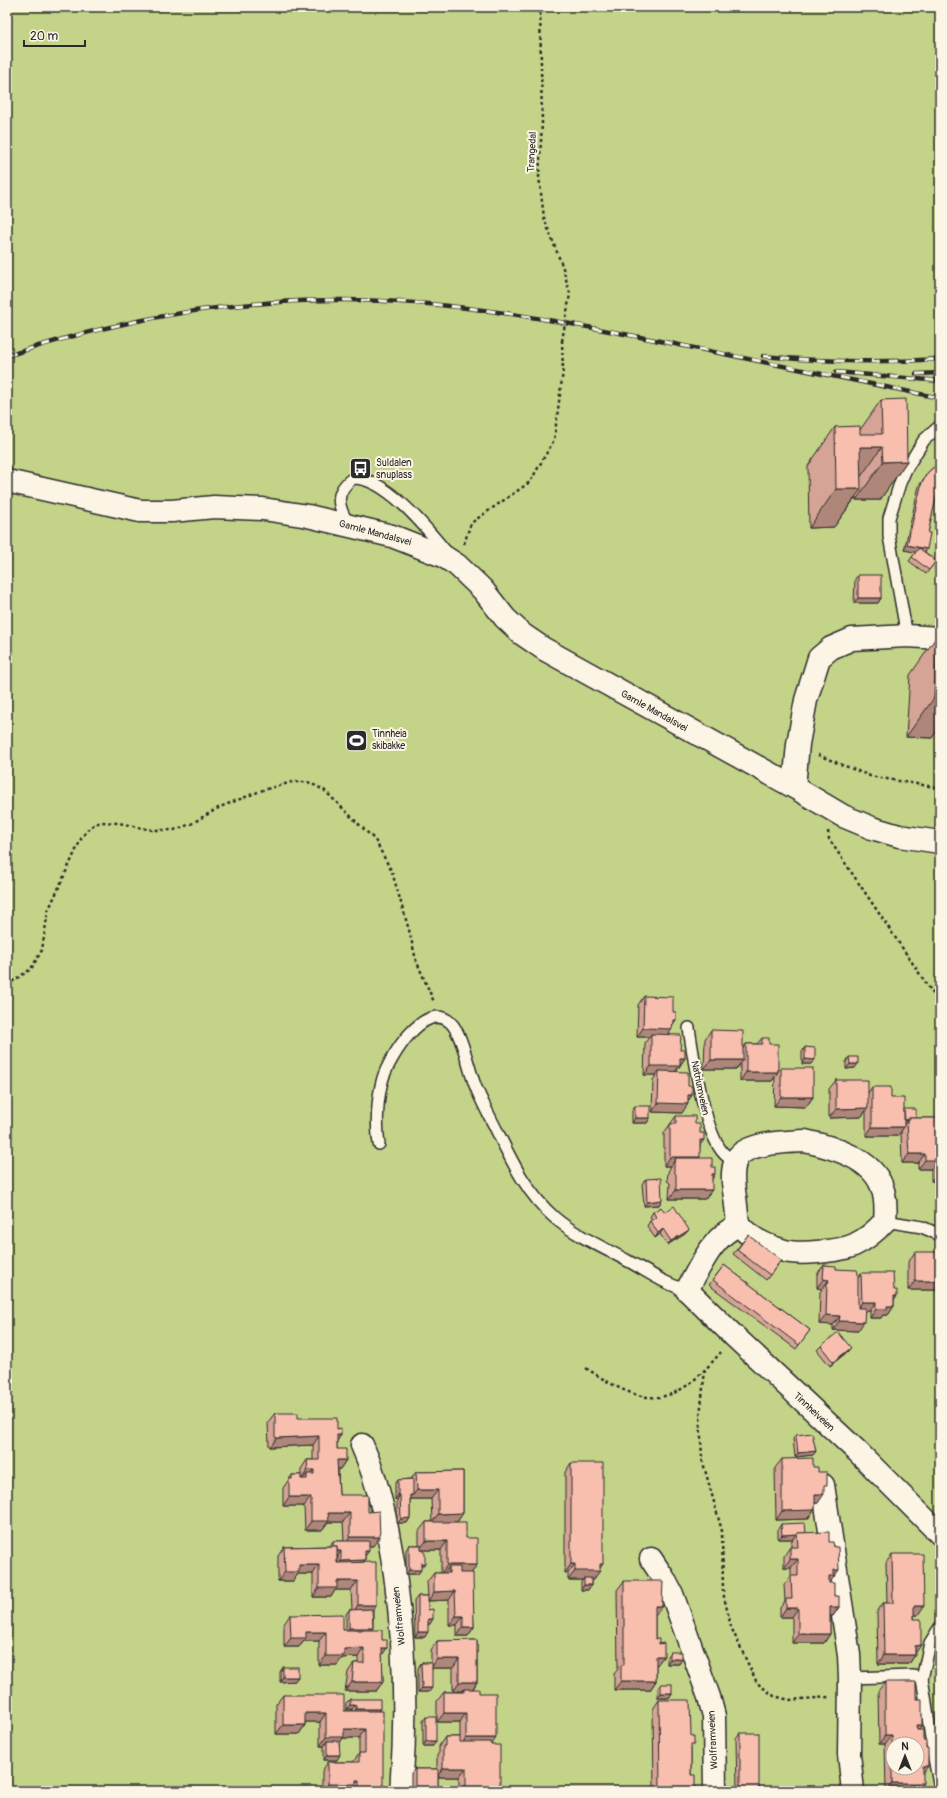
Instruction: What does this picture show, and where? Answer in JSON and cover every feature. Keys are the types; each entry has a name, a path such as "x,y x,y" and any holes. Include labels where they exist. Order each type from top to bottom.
{"street":[{"name":"Gamle Mandalsvei","path":"7,480 140,511 172,511 214,507 263,509 308,516 392,536 419,546 443,556 468,574 506,618 522,634 539,645 794,787 843,816 872,828 899,836 940,842"},
{"path":"794,787 798,744 806,700 819,658 831,648 852,639 907,636 940,638"},
{"path":"805,1141 854,1158 872,1170 882,1186 886,1204 885,1221 873,1235 854,1246 834,1251 787,1252 766,1245 749,1234 739,1225 733,1188 733,1173 736,1159 747,1151 763,1145 805,1141"},
{"path":"687,1290 720,1238 730,1228 739,1225"},
{"name":"Tinnheiveien","path":"687,1290 857,1451 940,1534"},
{"name":"Wolframveien","path":"362,1445 370,1462 383,1508 390,1542 401,1618 405,1744 401,1791"},
{"path":"823,1485 849,1655 849,1754 853,1791"},
{"name":"Wolframveien","path":"651,1558 672,1594 709,1697 714,1716 715,1791"}],"lane":[{"path":"907,636 889,536 889,518 906,469 924,440 940,426"},
{"path":"349,526 340,510 340,493 346,483 353,478 369,480 387,491 409,511 434,537 457,565"},
{"path":"379,1144 379,1110 382,1086 393,1058 403,1042 414,1029 434,1018 441,1018 451,1023 458,1034 477,1090 511,1159 523,1180 540,1204 556,1219 590,1240 672,1284 687,1290"},
{"name":"Natriumveien","path":"690,1028 704,1112 722,1152 728,1157 736,1159"},
{"path":"885,1221 922,1227 940,1235"},
{"path":"940,1627 930,1643 922,1679 926,1698 928,1723 940,1787"},
{"path":"850,1687 913,1676 922,1679"}],"path":[{"name":"Trangedal","path":"457,565 471,523 530,482 554,440 563,371 562,341 570,294 563,268 544,218 539,176 542,123 540,7"},
{"path":"798,744 819,755 870,776 940,788"},
{"path":"7,985 32,969 42,950 48,911 82,837 90,827 100,822 119,823 152,830 174,830 191,824 220,807 263,790 292,782 308,782 324,790 375,840 392,872 410,930 416,960 441,1018"},
{"path":"822,803 829,839 940,1004"},
{"path":"586,1368 607,1382 628,1393 644,1397 657,1397 673,1394 695,1380 733,1335"},
{"path":"705,1370 700,1416 702,1459 722,1531 723,1592 731,1627 757,1683 774,1696 789,1700 850,1687"}],"green space":[{"path":"7,7 940,7 940,1791 7,1791"}],"building":[{"path":"906,399 907,461 883,462 882,447 860,447 861,489 836,489 835,427 860,426 860,434 882,434 881,400"},
{"path":"940,462 940,485 928,533 930,533 927,549 907,545 922,482 928,472"},
{"path":"919,548 936,561 929,570 912,557"},
{"path":"858,575 881,575 881,598 858,598"},
{"path":"937,636 940,636 940,698 934,698"},
{"path":"644,996 673,997 673,1012 676,1012 676,1020 673,1020 672,1029 643,1028"},
{"path":"711,1030 743,1031 743,1060 711,1060"},
{"path":"651,1034 681,1035 680,1050 685,1050 685,1058 680,1058 680,1066 651,1066"},
{"path":"762,1038 769,1038 769,1044 778,1044 778,1072 746,1072 746,1044 762,1044"},
{"path":"805,1047 815,1048 815,1060 805,1059"},
{"path":"849,1057 858,1057 858,1064 850,1064"},
{"path":"781,1068 813,1068 813,1097 781,1097"},
{"path":"659,1071 688,1072 688,1086 692,1086 692,1095 688,1095 688,1104 658,1103"},
{"path":"836,1080 868,1080 868,1108 836,1109"},
{"path":"872,1087 891,1087 891,1098 904,1098 904,1127 872,1127"},
{"path":"635,1106 650,1106 650,1118 635,1118"},
{"path":"904,1109 916,1109 916,1118 909,1118 905,1120"},
{"path":"676,1116 695,1116 695,1124 700,1124 700,1133 704,1133 704,1140 700,1140 700,1157 670,1157 670,1124 676,1124"},
{"path":"909,1118 940,1118 940,1154 937,1154 937,1160 925,1160 925,1154 909,1154 907,1121 909,1121"},
{"path":"676,1158 712,1158 712,1167 715,1167 715,1174 712,1174 712,1190 676,1190 674,1163"},
{"path":"937,1158 940,1158 940,1177 934,1177 934,1164"},
{"path":"661,1178 662,1200 647,1202 646,1179"},
{"path":"674,1206 689,1230 671,1241 663,1229 658,1233 650,1221 656,1217 653,1212 661,1207 665,1212"},
{"path":"748,1235 781,1260 770,1275 737,1250"},
{"path":"915,1252 940,1252 940,1281 915,1281"},
{"path":"724,1265 810,1330 799,1345 713,1280"},
{"path":"824,1265 836,1266 836,1269 857,1270 858,1308 865,1308 864,1322 839,1321 840,1316 826,1315 827,1283 829,1280 823,1279"},
{"path":"861,1273 893,1273 894,1290 897,1290 897,1296 894,1296 894,1306 887,1306 887,1309 876,1309 876,1302 862,1302"},
{"path":"838,1332 851,1348 833,1362 821,1346"},
{"path":"275,1413 298,1413 298,1418 337,1418 337,1429 341,1428 341,1435 337,1435 337,1449 346,1449 346,1460 337,1460 339,1495 368,1495 368,1512 379,1511 380,1537 350,1537 350,1513 328,1513 329,1521 311,1521 311,1497 289,1497 289,1479 292,1479 292,1475 301,1475 301,1479 307,1479 307,1474 314,1474 314,1470 308,1470 307,1460 319,1460 319,1436 275,1437"},
{"path":"812,1433 816,1451 798,1453 796,1435"},
{"path":"813,1458 813,1467 818,1467 818,1472 827,1472 827,1485 824,1485 824,1494 815,1494 815,1509 813,1510 782,1511 782,1459"},
{"path":"571,1463 603,1463 603,1564 600,1564 600,1571 575,1571 575,1564 571,1564"},
{"path":"463,1471 463,1513 438,1514 438,1490 417,1490 416,1472"},
{"path":"413,1479 413,1495 410,1495 410,1518 401,1519 398,1480"},
{"path":"426,1522 466,1522 466,1538 477,1538 477,1565 447,1565 447,1541 426,1541"},
{"path":"805,1523 806,1533 782,1535 781,1524"},
{"path":"829,1532 829,1542 833,1542 834,1547 838,1547 839,1570 834,1570 834,1576 829,1576 829,1583 834,1583 834,1596 839,1596 839,1607 830,1607 830,1634 798,1634 798,1608 786,1608 786,1599 792,1599 791,1576 798,1576 798,1559 790,1559 790,1547 798,1547 797,1533"},
{"path":"333,1541 369,1541 369,1551 365,1551 365,1560 341,1561 341,1551 337,1551 337,1546 333,1546"},
{"path":"409,1545 421,1545 421,1550 425,1553 425,1563 421,1563 421,1570 409,1570"},
{"path":"337,1546 337,1563 376,1562 376,1605 358,1605 358,1581 337,1581 337,1588 319,1588 319,1565 299,1565 299,1572 285,1572 284,1547"},
{"path":"892,1554 923,1554 924,1606 914,1606 914,1619 921,1619 921,1645 915,1646 915,1655 884,1655 883,1603 893,1603"},
{"path":"449,1567 460,1567 460,1573 473,1573 474,1627 463,1627 463,1616 456,1616 455,1591 434,1592 434,1573 449,1573"},
{"path":"584,1578 591,1578 591,1585 584,1585"},
{"path":"624,1581 663,1581 662,1606 655,1606 655,1639 659,1639 659,1644 664,1643 664,1656 656,1656 656,1681 621,1681 621,1665 624,1665"},
{"path":"418,1596 428,1596 428,1610 433,1609 433,1619 428,1619 428,1632 418,1632"},
{"path":"372,1609 373,1628 349,1628 349,1610"},
{"path":"343,1614 343,1630 382,1630 382,1640 387,1640 387,1648 382,1648 383,1682 352,1682 354,1663 364,1663 364,1648 344,1649 344,1656 326,1656 326,1632 306,1632 306,1638 291,1638 290,1615"},
{"path":"477,1640 477,1682 459,1682 459,1659 437,1659 437,1641"},
{"path":"670,1652 682,1652 682,1659 670,1659"},
{"path":"421,1663 432,1663 432,1688 422,1688"},
{"path":"283,1667 298,1667 298,1677 283,1677"},
{"path":"885,1682 916,1682 916,1699 922,1699 922,1725 916,1725 917,1730 923,1730 923,1736 885,1735"},
{"path":"661,1684 672,1684 672,1693 661,1693"},
{"path":"464,1689 479,1689 479,1693 496,1693 496,1738 466,1738 466,1713 444,1713 444,1692 464,1692"},
{"path":"283,1695 344,1695 344,1711 383,1711 383,1791 359,1791 359,1780 356,1780 356,1784 328,1784 328,1762 359,1762 359,1753 365,1753 365,1729 344,1729 344,1737 326,1737 326,1713 305,1713 305,1725 283,1725"},
{"path":"350,1699 380,1699 380,1709 356,1709 356,1705 350,1705"},
{"path":"659,1700 690,1700 691,1736 694,1736 694,1744 691,1744 691,1775 695,1775 695,1791 649,1791 660,1790"},
{"path":"426,1717 436,1717 436,1741 426,1741"},
{"path":"740,1733 759,1733 759,1791 740,1791"},
{"path":"445,1737 460,1737 460,1742 491,1742 491,1745 500,1745 500,1791 466,1791 466,1768 443,1768 443,1746 445,1746"},
{"path":"925,1740 926,1748 928,1748 928,1766 925,1766"},
{"path":"327,1741 339,1741 340,1755 327,1755"},
{"path":"415,1769 438,1769 438,1791 415,1791"},
{"path":"892,1776 923,1776 923,1783 892,1783"},
{"path":"877,1790 877,1791 865,1791"}],"railway":[{"path":"7,356 87,333 169,315 251,304 292,301 375,301 456,307 536,318 655,340 940,398"},
{"path":"763,356 808,360 852,361 940,359"},
{"path":"836,372 940,381"},
{"path":"916,374 940,373"}],"place":[{"name":"Suldalen snuplass","path":"361,469"},
{"name":"Tinnheia skibakke","path":"357,740"}]}
